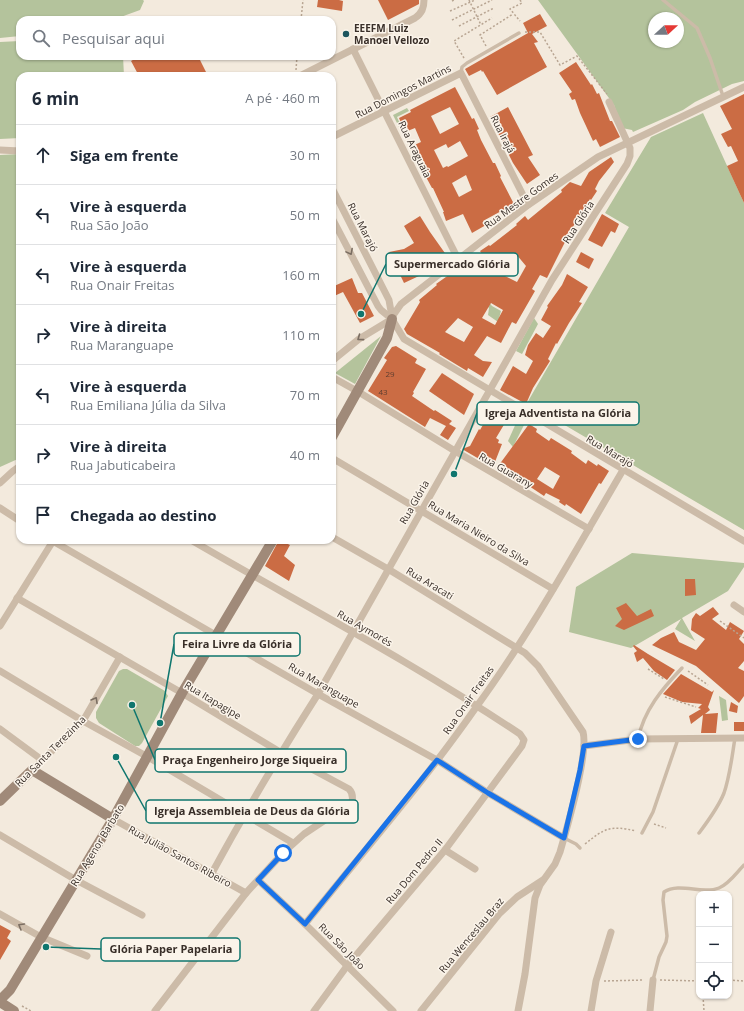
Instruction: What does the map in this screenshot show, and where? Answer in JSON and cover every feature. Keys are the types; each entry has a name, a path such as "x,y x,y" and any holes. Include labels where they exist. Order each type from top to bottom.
{"street":[{"path":"336,57 420,14 424,6 424,0"},
{"name":"Rua Araguaia","path":"353,49 386,111 458,260"},
{"path":"302,72 329,60"},
{"name":"Rua Domingos Martins","path":"336,135 461,73"},
{"name":"Rua Irajá","path":"461,73 528,205"},
{"name":"Rua Mestre Gomes","path":"336,359 359,339 392,319 401,304 528,205 598,157 744,87"},
{"path":"609,102 628,142"},
{"name":"Rua Glória","path":"212,873 280,752 318,694 552,280 622,173 630,156 628,142"},
{"path":"0,150 16,151"},
{"name":"Rua Marajó","path":"336,196 389,300 392,319"},
{"name":"Rua Marajó","path":"336,226 378,306 392,319 404,339 744,542"},
{"path":"336,430 387,338 392,319"},
{"name":"Rua Guarany","path":"336,380 357,391 455,451 589,529"},
{"name":"Rua Maria Nieiro da Silva","path":"336,460 553,589"},
{"path":"0,483 16,468"},
{"name":"Rua Onair Freitas","path":"305,924 437,760 478,706 517,648 623,470"},
{"path":"0,508 16,518"},
{"name":"Rua Aracati","path":"336,540 388,569 529,656 538,666 583,732 584,746"},
{"path":"0,626 51,544"},
{"name":"Rua Maranguape","path":"60,544 318,694 437,760 488,793 564,838"},
{"name":"Rua Aymorés","path":"198,544 353,632 478,706 520,734 524,740"},
{"name":"Rua Agenor Barbato","path":"0,1001 10,990 113,819 182,693 271,544"},
{"name":"Rua Itapagipe","path":"17,598 182,693 280,752 352,792 352,802 293,843"},
{"path":"734,605 744,612"},
{"name":"Rua Santa Terezinha","path":"0,801 83,721 120,657"},
{"path":"0,671 293,843 246,893 155,1011"},
{"path":"0,729 42,760"},
{"path":"518,1011 525,974 535,898 543,880 558,859 580,770 584,746 638,739 744,738"},
{"name":"Rua Dom Pedro II","path":"314,1011 347,966 445,850 522,746 524,740"},
{"name":"Rua Julião Santos Ribeiro","path":"32,770 113,819 246,893"},
{"path":"0,835 76,880 142,915"},
{"path":"445,850 475,869"},
{"name":"Rua São João","path":"258,880 393,1011"},
{"name":"Rua Wenceslau Braz","path":"421,1011 499,914 516,897 543,880"},
{"path":"0,914 41,938 87,956"},
{"path":"591,1011 596,981 611,932"},
{"path":"650,1011 653,980"},
{"path":"0,1001 14,1011"}],"lane":[{"path":"663,0 697,28 710,58 723,96"},
{"name":"Rua Domingos Martins","path":"461,73 462,67 467,63 519,33"},
{"path":"638,739 645,716 657,695 682,668"},
{"path":"699,834 714,813 724,794 728,782 736,738"},
{"path":"642,833 648,823 658,797 678,739"},
{"path":"564,838 576,844 580,848"},
{"path":"653,980 659,957 666,942 667,936 663,900 664,892 674,888 706,890 719,888 744,865"}],"path":[{"path":"301,16 303,0"},
{"path":"450,11 475,0"},
{"path":"452,20 492,0"},
{"path":"520,0 522,3 510,10 520,21"},
{"path":"470,1 481,25"},
{"path":"459,26 494,8"},
{"path":"489,50 480,35 513,14"},
{"path":"467,63 454,41 492,18"},
{"path":"519,33 540,32 560,65 577,56 606,93 609,102"},
{"path":"297,60 298,72"},
{"path":"720,620 744,638"},
{"path":"648,668 669,682"},
{"path":"682,668 708,685"},
{"path":"657,695 696,707"},
{"path":"648,823 666,828"},
{"path":"580,848 599,833 607,829 621,828 642,833"},
{"path":"732,980 744,981"},
{"path":"703,999 704,1011"}],"green space":[{"path":"0,0 144,1 140,10 124,16 16,16 16,36 0,38"},
{"path":"538,0 744,0 744,81 732,84 695,102 683,110 633,132 632,130 622,128 614,105"},
{"path":"16,41 16,60 123,60 124,72 16,72 16,138 0,139 0,42"},
{"path":"407,108 409,111 397,117 403,131 401,131 393,115"},
{"path":"703,113 744,203 744,530 527,403 629,227 605,213 651,137"},
{"path":"16,154 16,460 0,467 0,155"},
{"path":"488,301 492,306 501,311 498,322 488,315 489,308 484,302"},
{"path":"534,318 538,324 522,354 516,351"},
{"path":"381,336 355,384 336,372"},
{"path":"517,421 524,425 513,447 508,441"},
{"path":"632,553 744,563 744,567 728,591 682,618 695,641 675,629 681,619 631,648 569,632 576,587"},
{"path":"127,669 165,691 168,696 139,746 135,746 99,723 96,718 96,712 119,671"},
{"path":"719,696 726,700 728,720 722,721"}],"building":[{"path":"318,0 343,1 342,11 317,7"},
{"path":"378,0 419,0 419,4 388,20"},
{"path":"540,14 547,26 532,34 538,42 534,43 547,67 497,95 483,71 482,72 481,70 469,76 465,69 528,33 523,23"},
{"path":"200,60 206,72 137,72 131,61"},
{"path":"576,62 591,85 592,84 597,94 599,93 610,121 612,121 620,137 600,147 596,139 593,141 575,99 572,100 569,94 572,92 559,73"},
{"path":"455,87 472,119 474,118 479,129 477,130 481,140 493,163 495,163 501,176 500,177 514,204 483,221 486,225 472,233 463,214 446,221 444,212 426,177 429,175 421,160 418,162 410,147 421,142 415,128 405,132 399,118 411,112 410,110","holes":["450,107 459,124 440,134 431,116","460,141 468,156 448,167 443,168 434,150 446,144 448,148","466,175 472,190 459,197 452,183"]},
{"path":"744,94 744,203 727,166 738,161 731,146 728,147 721,134 732,129 720,106"},
{"path":"508,107 533,155 528,157 540,175 527,184 513,163 490,117"},
{"path":"611,157 614,162 599,181 595,189 597,191 591,200 590,199 571,230 547,278 540,275 532,289 535,291 516,324 512,322 501,343 487,336 474,355 483,361 492,362 483,377 468,368 467,371 407,334 404,329 420,302 419,300 437,285 436,284 453,272 454,274 482,254 480,251 489,245 490,246 517,225 516,224 525,216 528,220 562,192 561,190 570,182 581,186 589,172","holes":["516,254 526,266 517,282 493,270","491,303 503,310 495,325 482,318","458,318 473,327 464,342 445,332"]},
{"path":"602,214 619,224 615,233 611,231 602,247 588,240"},
{"path":"420,216 447,256 419,276 404,283 389,252 404,249 414,243 404,226"},
{"path":"581,252 594,259 589,269 576,262"},
{"path":"567,274 588,287 579,302 582,303 557,344 556,343 548,359 550,361 533,388 526,404 500,390 513,366 526,374 533,361 525,355 528,345 536,333 543,338 551,326 541,320 548,307 547,306 562,285"},
{"path":"352,278 358,293 362,293 374,316 360,323 343,292 336,295 336,285"},
{"path":"396,346 417,359 415,363 426,369 412,396 452,421 449,424 456,428 448,440 440,435 446,426 430,418 425,427 368,391 387,360 384,358 392,347"},
{"path":"442,373 474,394 464,415 429,391"},
{"path":"491,403 514,416 510,425 505,423 496,438 499,440 498,443 502,444 493,467 462,449 470,446 488,416 485,415"},
{"path":"529,424 537,429 536,432 549,441 551,438 572,451 571,453 586,464 588,460 609,471 601,484 599,483 581,514 566,504 565,506 559,502 560,500 546,493 544,496 523,482 522,484 496,469","holes":["545,467 560,476 553,489 537,479"]},
{"path":"277,544 290,545 284,556 295,565 289,581 265,566"},
{"path":"685,579 695,579 696,595 685,596"},
{"path":"626,603 637,616 651,609 654,616 624,630 615,626 622,619 616,608"},
{"path":"713,607 719,614 712,619 726,630 730,622 744,631 739,639 744,644 744,661 738,668 744,671 744,696 739,703 696,666 652,645 661,638 674,632 679,642 696,650 705,639 691,630 692,619 696,613 700,616"},
{"path":"634,645 675,670 667,680 654,671 643,658 637,662 634,653 637,651 633,646"},
{"path":"681,674 712,692 714,690 708,707 710,710 705,714 718,713 716,733 701,733 703,715 691,724 689,716 701,709 698,708 702,704 682,702 663,694"},
{"path":"731,702 738,706 737,713 729,711"},
{"path":"734,722 744,722 744,731 734,731"},
{"path":"0,925 11,931 7,938 11,941 0,960"}],"place":[{"name":"EEEFM Luiz Manoel Vellozo","path":"346,34"},
{"name":"Supermercado Glória","path":"361,314"},
{"name":"Igreja Adventista na Glória","path":"454,474"},
{"name":"Praça Engenheiro Jorge Siqueira","path":"132,705"},
{"name":"Feira Livre da Glória","path":"160,723"},
{"name":"Igreja Assembleia de Deus da Glória","path":"116,757"},
{"name":"Glória Paper Papelaria","path":"46,947"}],"route":[{"path":"283,853 258,880 305,924 437,760 488,793 564,838 583,758 584,746 638,739"}]}
